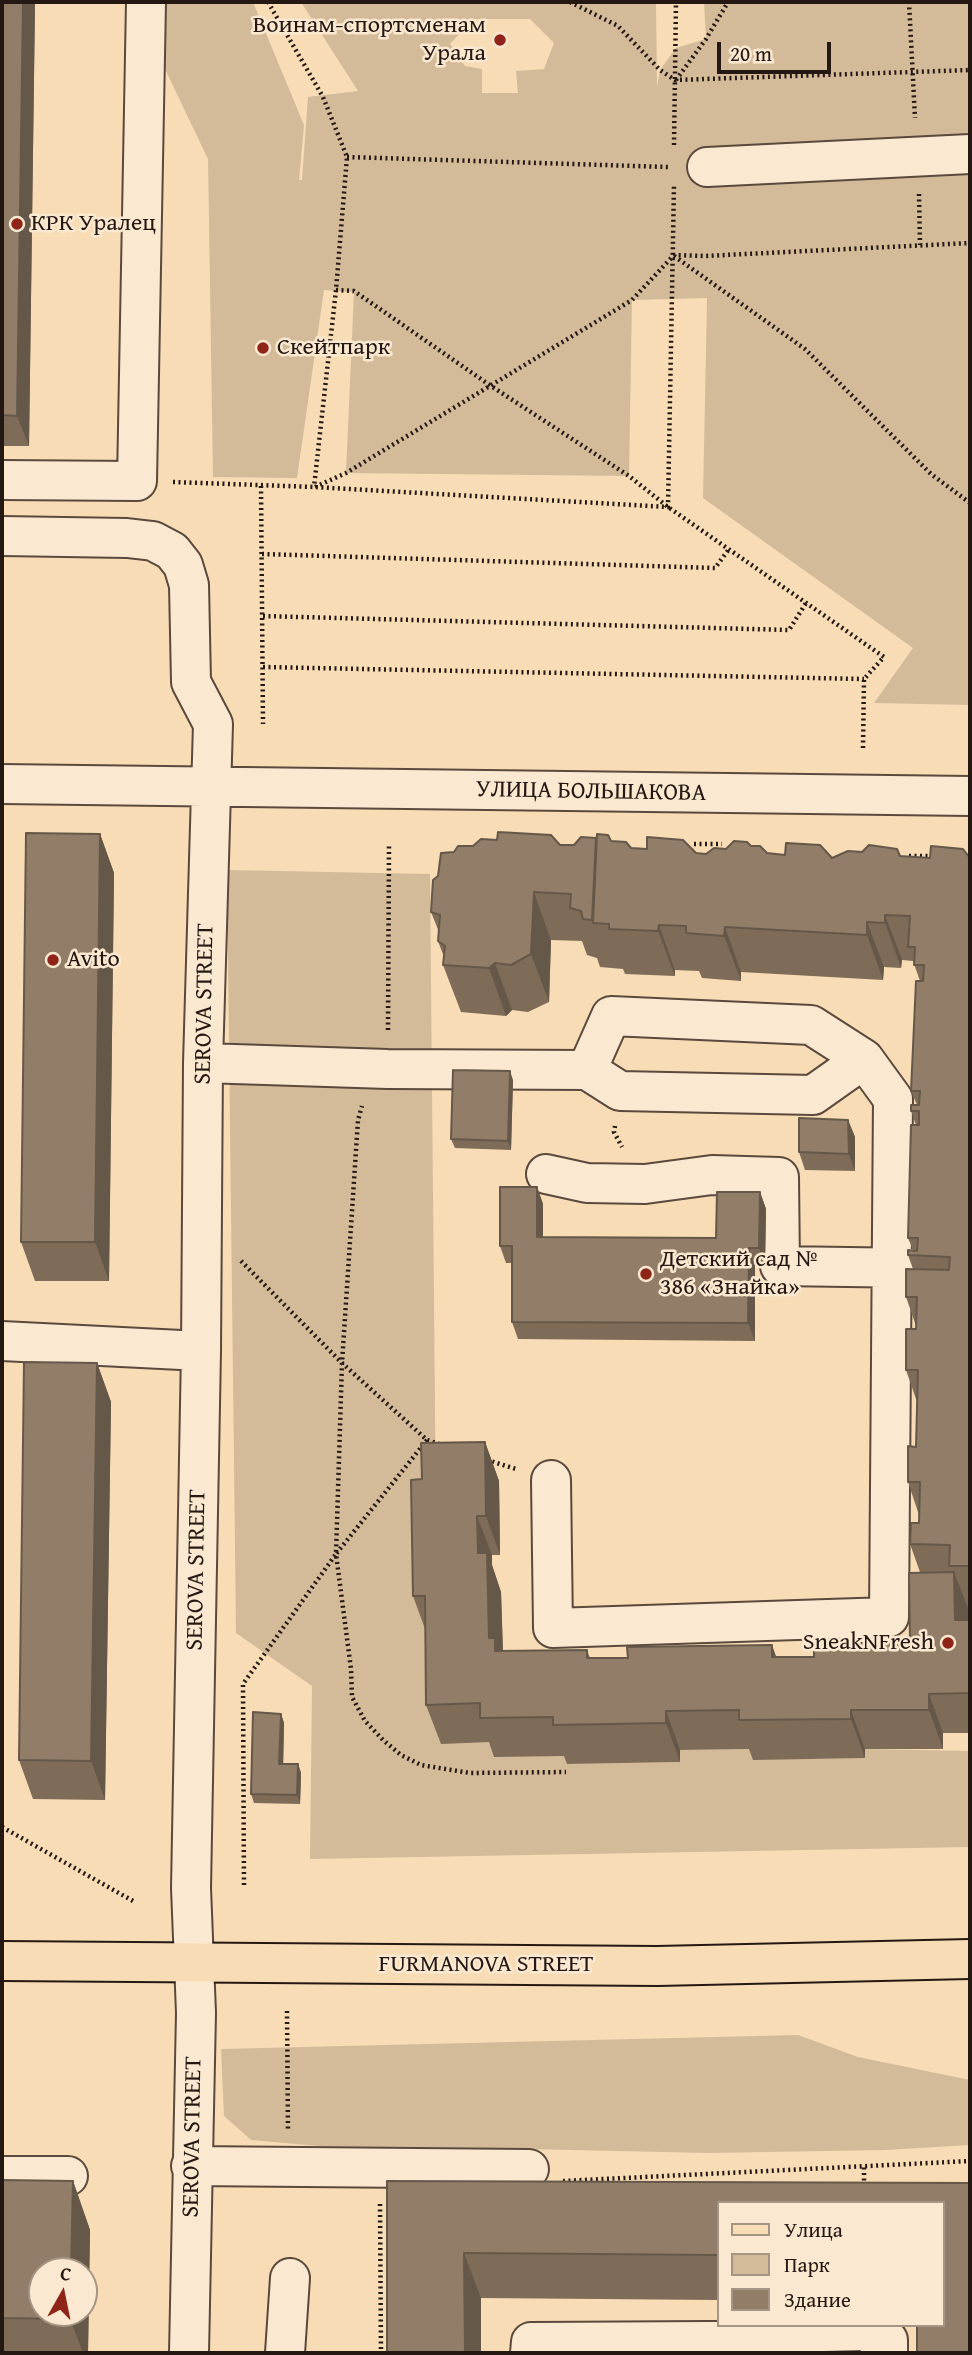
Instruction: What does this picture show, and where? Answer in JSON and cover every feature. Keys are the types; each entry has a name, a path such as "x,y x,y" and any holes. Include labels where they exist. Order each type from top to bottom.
{"main road":[{"name":"FURMANOVA STREET","path":"2,1961 657,1966 970,1959"}],"street":[{"path":"2,480 137,481 146,2"},
{"path":"682,167 970,154"},
{"name":"SEROVA STREET","path":"2,536 127,538 153,541 172,551 183,565 189,585 191,682 213,724 203,1063 203,1224 191,1888 196,2013 189,2353"},
{"name":"УЛИЦА БОЛЬШАКОВА","path":"2,784 970,796"},
{"path":"551,1480 553,1628 888,1617 908,1268 893,1099 864,1059 811,1025 611,1016 587,1070"},
{"path":"203,1063 388,1069 587,1070 620,1091 813,1095 864,1059"},
{"path":"546,1174 587,1183 645,1184 712,1175 779,1177 780,1266 908,1268"},
{"path":"2,1341 201,1351"},
{"path":"191,2166 545,2175"},
{"path":"2,2176 68,2176"},
{"path":"285,2353 290,2278"},
{"path":"530,2353 531,2342 888,2340 888,2353"}],"path":[{"path":"268,2 323,97 347,157 336,290 314,487"},
{"path":"570,2 618,26 660,70 675,80 970,70"},
{"path":"668,507 674,255 682,167 675,80 676,2"},
{"path":"675,80 706,39 728,2"},
{"path":"909,2 913,73"},
{"path":"347,157 682,167"},
{"path":"314,487 346,473 632,300 674,255 705,256 970,243"},
{"path":"674,255 805,349 931,474 970,503"},
{"path":"336,290 354,291 491,386 629,476 668,507 884,657 864,679 863,748"},
{"path":"137,481 314,487 668,507"},
{"path":"261,486 262,724"},
{"path":"262,554 715,568 729,549"},
{"path":"263,616 789,630 806,603"},
{"path":"263,667 864,679"},
{"path":"694,844 722,844"},
{"path":"389,845 388,1069 366,1092 359,1120 342,1363 336,1554 352,1697 365,1721 383,1740 401,1755 421,1765 470,1773 566,1772"},
{"path":"909,856 938,856"},
{"path":"620,1091 614,1132 645,1184"},
{"path":"203,1224 342,1363 427,1440 440,1444"},
{"path":"244,1885 243,1684 336,1554 427,1440"},
{"path":"477,1456 551,1480"},
{"path":"2,1827 133,1901"},
{"path":"545,2175 970,2161"},
{"path":"864,2166 864,2191"},
{"path":"381,2348 392,2347"}],"green space":[{"path":"133,2 253,2 304,125 299,180 302,180 308,97 358,91 301,2 656,2 657,87 660,70 676,48 706,39 704,2 970,2 970,705 874,703 913,648 703,498 707,298 632,300 629,476 346,473 354,292 324,290 297,478 213,477 208,159","holes":["473,19 530,19 554,43 544,69 516,71 518,93 482,93 482,69 465,66 450,44"]},
{"path":"227,870 430,874 436,1518 494,1742 567,1756 568,1764 680,1762 680,1750 753,1749 753,1759 864,1758 865,1749 970,1751 970,1847 310,1859 312,1686 236,1633"},
{"path":"798,2035 858,2057 970,2080 970,2145 886,2150 709,2153 525,2149 363,2150 251,2140 224,2116 221,2049"}],"building":[{"path":"2,2 23,2 17,416 2,415"},
{"path":"498,832 551,835 560,845 574,845 581,837 596,838 592,920 583,919 581,911 570,908 571,894 534,892 531,954 511,965 495,963 489,968 443,965 445,946 438,941 440,915 431,912 433,880 438,876 441,853 454,852 458,846 473,846 481,839 497,840"},
{"path":"26,833 100,834 95,1242 21,1242"},
{"path":"597,834 608,835 611,841 626,842 631,848 647,849 647,837 683,840 696,853 706,854 714,848 726,849 734,841 760,846 767,853 785,855 786,843 820,845 832,858 848,851 862,852 869,845 897,849 900,856 930,858 931,846 963,849 970,858 970,1566 949,1566 950,1545 910,1544 911,1523 919,1523 920,1482 908,1482 908,1446 916,1447 918,1370 906,1370 906,1329 916,1329 917,1297 906,1297 906,1269 949,1270 950,1257 908,1255 908,1250 917,1251 918,1238 908,1238 911,1125 919,1125 919,1111 911,1111 911,1105 919,1105 920,1091 911,1091 916,981 923,981 924,965 914,965 915,947 908,947 910,916 885,915 885,923 867,922 867,935 725,927 724,936 686,933 686,926 659,925 658,931 609,929 609,924 593,923"},
{"path":"453,1070 510,1071 508,1141 451,1139"},
{"path":"799,1118 848,1120 849,1154 799,1152"},
{"path":"500,1187 537,1187 537,1237 716,1238 717,1192 760,1192 759,1248 749,1248 748,1323 512,1322 512,1246 500,1246"},
{"path":"24,1362 97,1363 91,1761 19,1760"},
{"path":"485,1442 486,1516 477,1516 478,1553 487,1553 489,1638 495,1638 495,1651 587,1650 587,1658 628,1658 627,1647 772,1645 772,1657 814,1657 814,1644 910,1642 909,1573 954,1572 955,1620 970,1620 970,1693 929,1694 929,1710 851,1710 851,1719 739,1720 739,1710 666,1711 666,1723 553,1725 553,1717 480,1718 480,1703 426,1705 425,1596 413,1596 411,1480 422,1479 421,1443"},
{"path":"253,1712 281,1714 279,1764 298,1764 297,1795 251,1794"},
{"path":"2,2180 73,2181 71,2257 28,2257 28,2318 2,2318"},
{"path":"387,2181 970,2183 970,2353 917,2353 917,2327 944,2327 944,2201 716,2201 716,2255 464,2253 465,2353 387,2353"},
{"path":"860,2351 860,2353 789,2353"}],"place":[{"name":"Воинам-спортсменам Урала","path":"500,40"},
{"name":"КРК Уралец","path":"17,224"},
{"name":"Скейтпарк","path":"263,348"},
{"name":"Avito","path":"53,960"},
{"name":"Детский сад № 386 «Знайка»","path":"646,1274"},
{"name":"SneakNFresh","path":"948,1643"}]}
